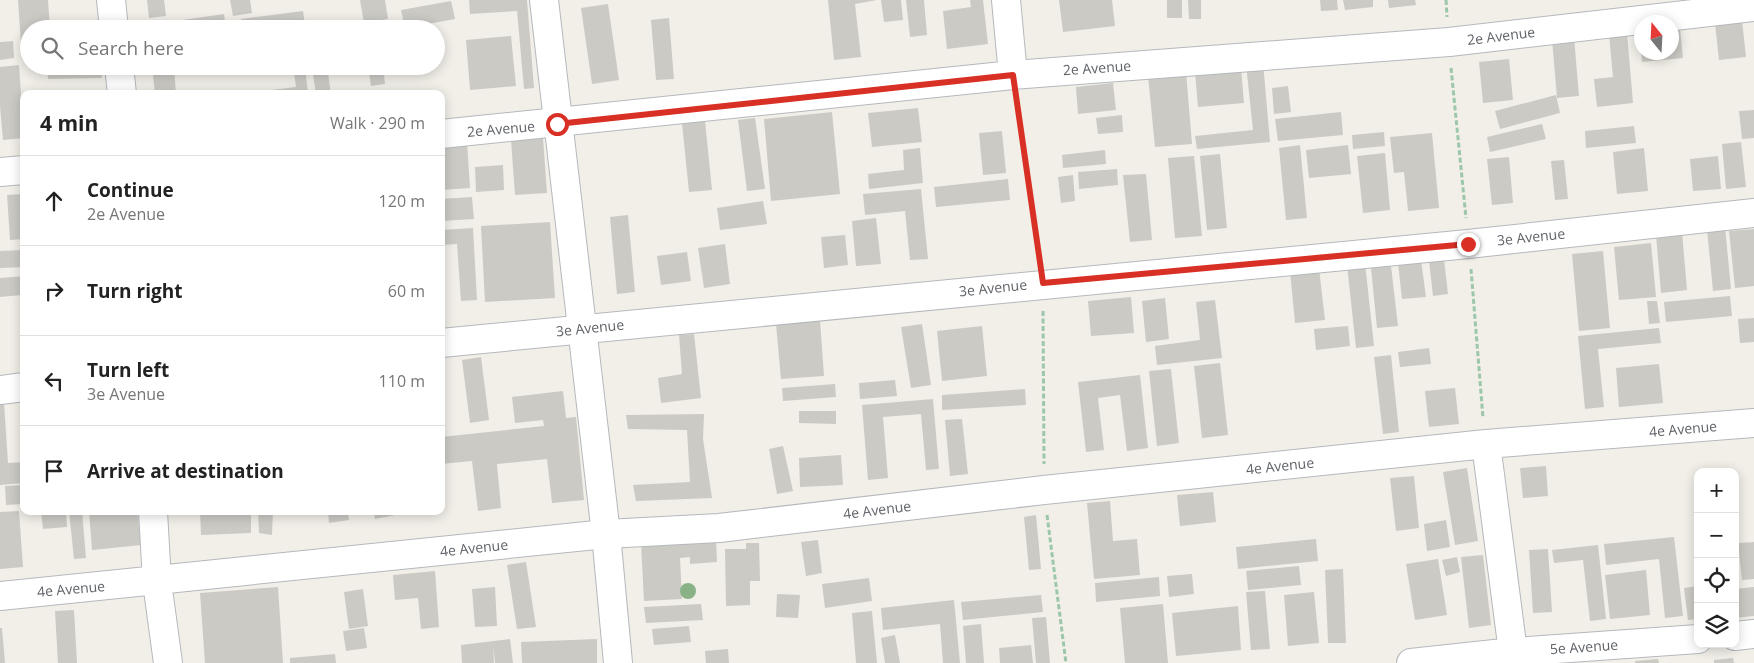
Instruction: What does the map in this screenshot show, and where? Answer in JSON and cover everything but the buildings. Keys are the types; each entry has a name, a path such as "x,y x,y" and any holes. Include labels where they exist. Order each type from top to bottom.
{"street":[{"path":"111,0 113,20"},
{"path":"544,0 606,534 618,663"},
{"path":"1006,0 1013,75"},
{"name":"2e Avenue","path":"445,134 557,124 1013,75 1449,42 1754,7"},
{"path":"119,75 121,90"},
{"path":"0,172 20,170"},
{"name":"3e Avenue","path":"445,343 1458,244 1754,213"},
{"path":"0,390 20,388"},
{"name":"4e Avenue","path":"0,596 157,582 606,534 719,528 1044,490 1486,444 1754,423"},
{"path":"1486,444 1513,652"},
{"path":"154,515 157,582 168,663"},
{"path":"1739,636 1754,634"},
{"name":"5e Avenue","path":"1411,663 1513,652 1694,639"}],"path":[{"path":"1013,75 1043,283 1044,490 1066,663"}],"route":[{"path":"557,124 1013,75 1043,283 1468,244"}]}
